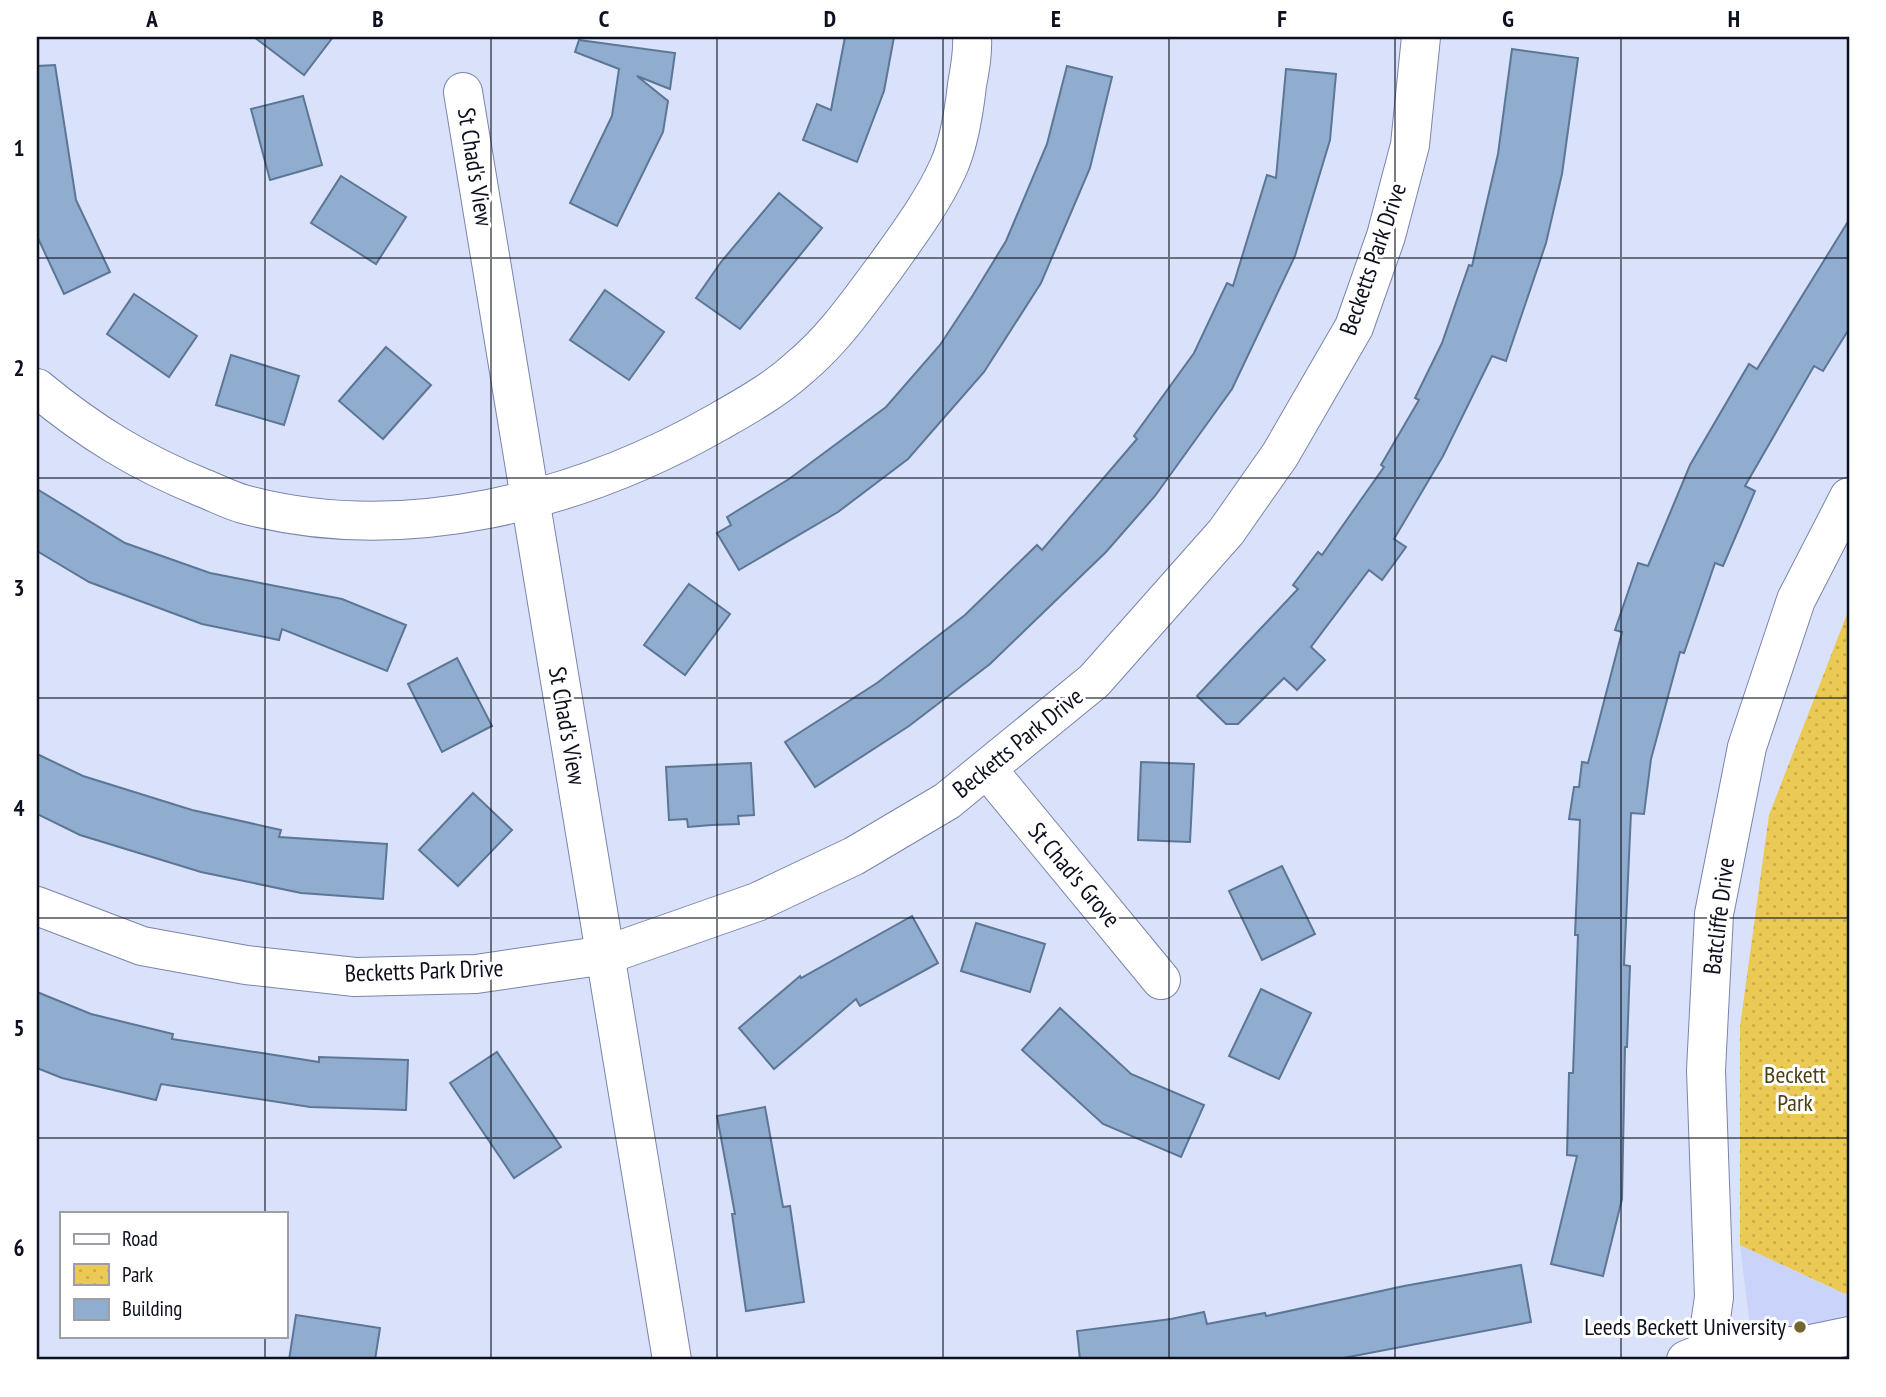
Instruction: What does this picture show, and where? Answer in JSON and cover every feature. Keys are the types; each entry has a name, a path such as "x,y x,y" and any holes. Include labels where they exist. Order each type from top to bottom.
{"street":[{"path":"37,388 73,418 122,451 240,503 306,517 384,521 469,512 528,499 599,478 678,445 753,402 799,369 831,338 920,218 948,166 964,107 972,37"},
{"name":"Becketts Park Drive","path":"37,906 142,946 247,965 355,977 476,974 606,955 757,902 854,856 947,801 1094,681 1226,532 1280,455 1354,327 1386,236 1410,145 1421,37"},
{"name":"St Chad's View","path":"463,92 672,1360"},
{"name":"Batcliffe Drive","path":"1698,1353 1714,1297 1706,1070 1714,914 1747,747 1796,600 1849,497"},
{"name":"St Chad's Grove","path":"988,769 1161,980"},
{"path":"1698,1353 1801,1346 1849,1336"}],"shaded area":[{"name":"Leeds Beckett University","path":"1740,1245 1844,1294 1849,1292 1849,1360 1754,1360"}],"green space":[{"name":"Beckett Park","path":"1849,609 1849,1292 1845,1294 1740,1245 1740,1027 1769,815"}],"building":[{"path":"254,37 333,37 304,75"},
{"path":"845,37 894,37 884,91 857,162 803,140 817,104 831,110"},
{"path":"579,40 675,53 670,89 637,76 668,101 663,132 617,226 570,203 612,116 619,69 575,52"},
{"path":"1512,49 1578,58 1562,174 1546,243 1506,361 1492,356 1443,456 1394,539 1406,547 1382,580 1369,570 1311,647 1325,660 1297,690 1284,678 1238,724 1226,724 1197,696 1298,589 1293,585 1318,552 1322,555 1384,467 1381,465 1419,400 1415,398 1442,343 1469,265 1472,266 1498,154"},
{"path":"55,65 76,200 110,272 64,294 37,236 37,66"},
{"path":"1067,66 1112,77 1090,168 1041,283 984,372 908,459 838,512 739,570 717,533 731,525 727,517 789,479 886,407 940,345 973,295 1006,241 1047,144"},
{"path":"1286,69 1336,74 1330,140 1295,256 1232,389 1155,496 1106,552 990,664 909,726 815,787 785,742 877,683 965,615 1037,545 1042,550 1137,439 1134,436 1194,353 1227,283 1233,286 1267,175 1276,178"},
{"path":"303,96 322,165 270,180 251,109"},
{"path":"341,176 406,217 376,264 311,223"},
{"path":"779,193 822,228 740,329 696,298 721,262"},
{"path":"1849,220 1849,329 1823,371 1814,366 1745,486 1755,491 1723,566 1715,563 1684,653 1680,652 1651,759 1644,814 1631,813 1624,965 1630,966 1625,1047 1622,1199 1603,1276 1551,1264 1577,1156 1567,1155 1569,1073 1573,1073 1580,820 1569,819 1574,787 1579,787 1582,762 1588,763 1622,632 1615,630 1638,563 1648,566 1690,465 1749,364 1757,369"},
{"path":"605,290 664,332 629,380 570,340"},
{"path":"134,294 197,336 169,377 107,334"},
{"path":"386,347 431,385 383,439 339,401"},
{"path":"231,355 299,376 284,425 216,405"},
{"path":"37,489 125,543 210,573 342,599 406,625 387,671 282,629 279,640 202,624 89,582 37,551"},
{"path":"689,584 730,614 685,675 644,645"},
{"path":"457,658 492,726 442,752 408,684"},
{"path":"37,754 83,776 192,810 281,830 279,837 387,844 383,899 301,893 201,872 80,835 37,814"},
{"path":"1141,762 1194,764 1190,842 1138,840"},
{"path":"751,763 754,815 738,816 739,824 688,827 687,819 669,820 666,767"},
{"path":"473,793 512,830 458,886 419,850"},
{"path":"1282,866 1315,934 1262,960 1229,891"},
{"path":"912,916 938,963 860,1006 856,999 774,1069 739,1028 800,976 801,978"},
{"path":"976,923 1045,944 1030,992 961,971"},
{"path":"1261,989 1311,1013 1279,1079 1229,1056"},
{"path":"37,992 91,1014 173,1034 172,1039 319,1062 319,1057 408,1060 406,1110 310,1107 161,1084 156,1100 62,1078 37,1068"},
{"path":"1060,1008 1131,1074 1204,1105 1181,1157 1103,1124 1022,1050"},
{"path":"497,1052 561,1147 514,1178 450,1083"},
{"path":"765,1107 783,1207 790,1206 804,1302 746,1311 732,1214 735,1214 717,1116"},
{"path":"1521,1265 1531,1322 1333,1360 1080,1360 1077,1331 1204,1312 1207,1324 1265,1313 1266,1316 1404,1286"},
{"path":"296,1315 380,1328 375,1360 289,1360"}],"place":[{"name":"Leeds Beckett University","path":"1800,1327"}]}
